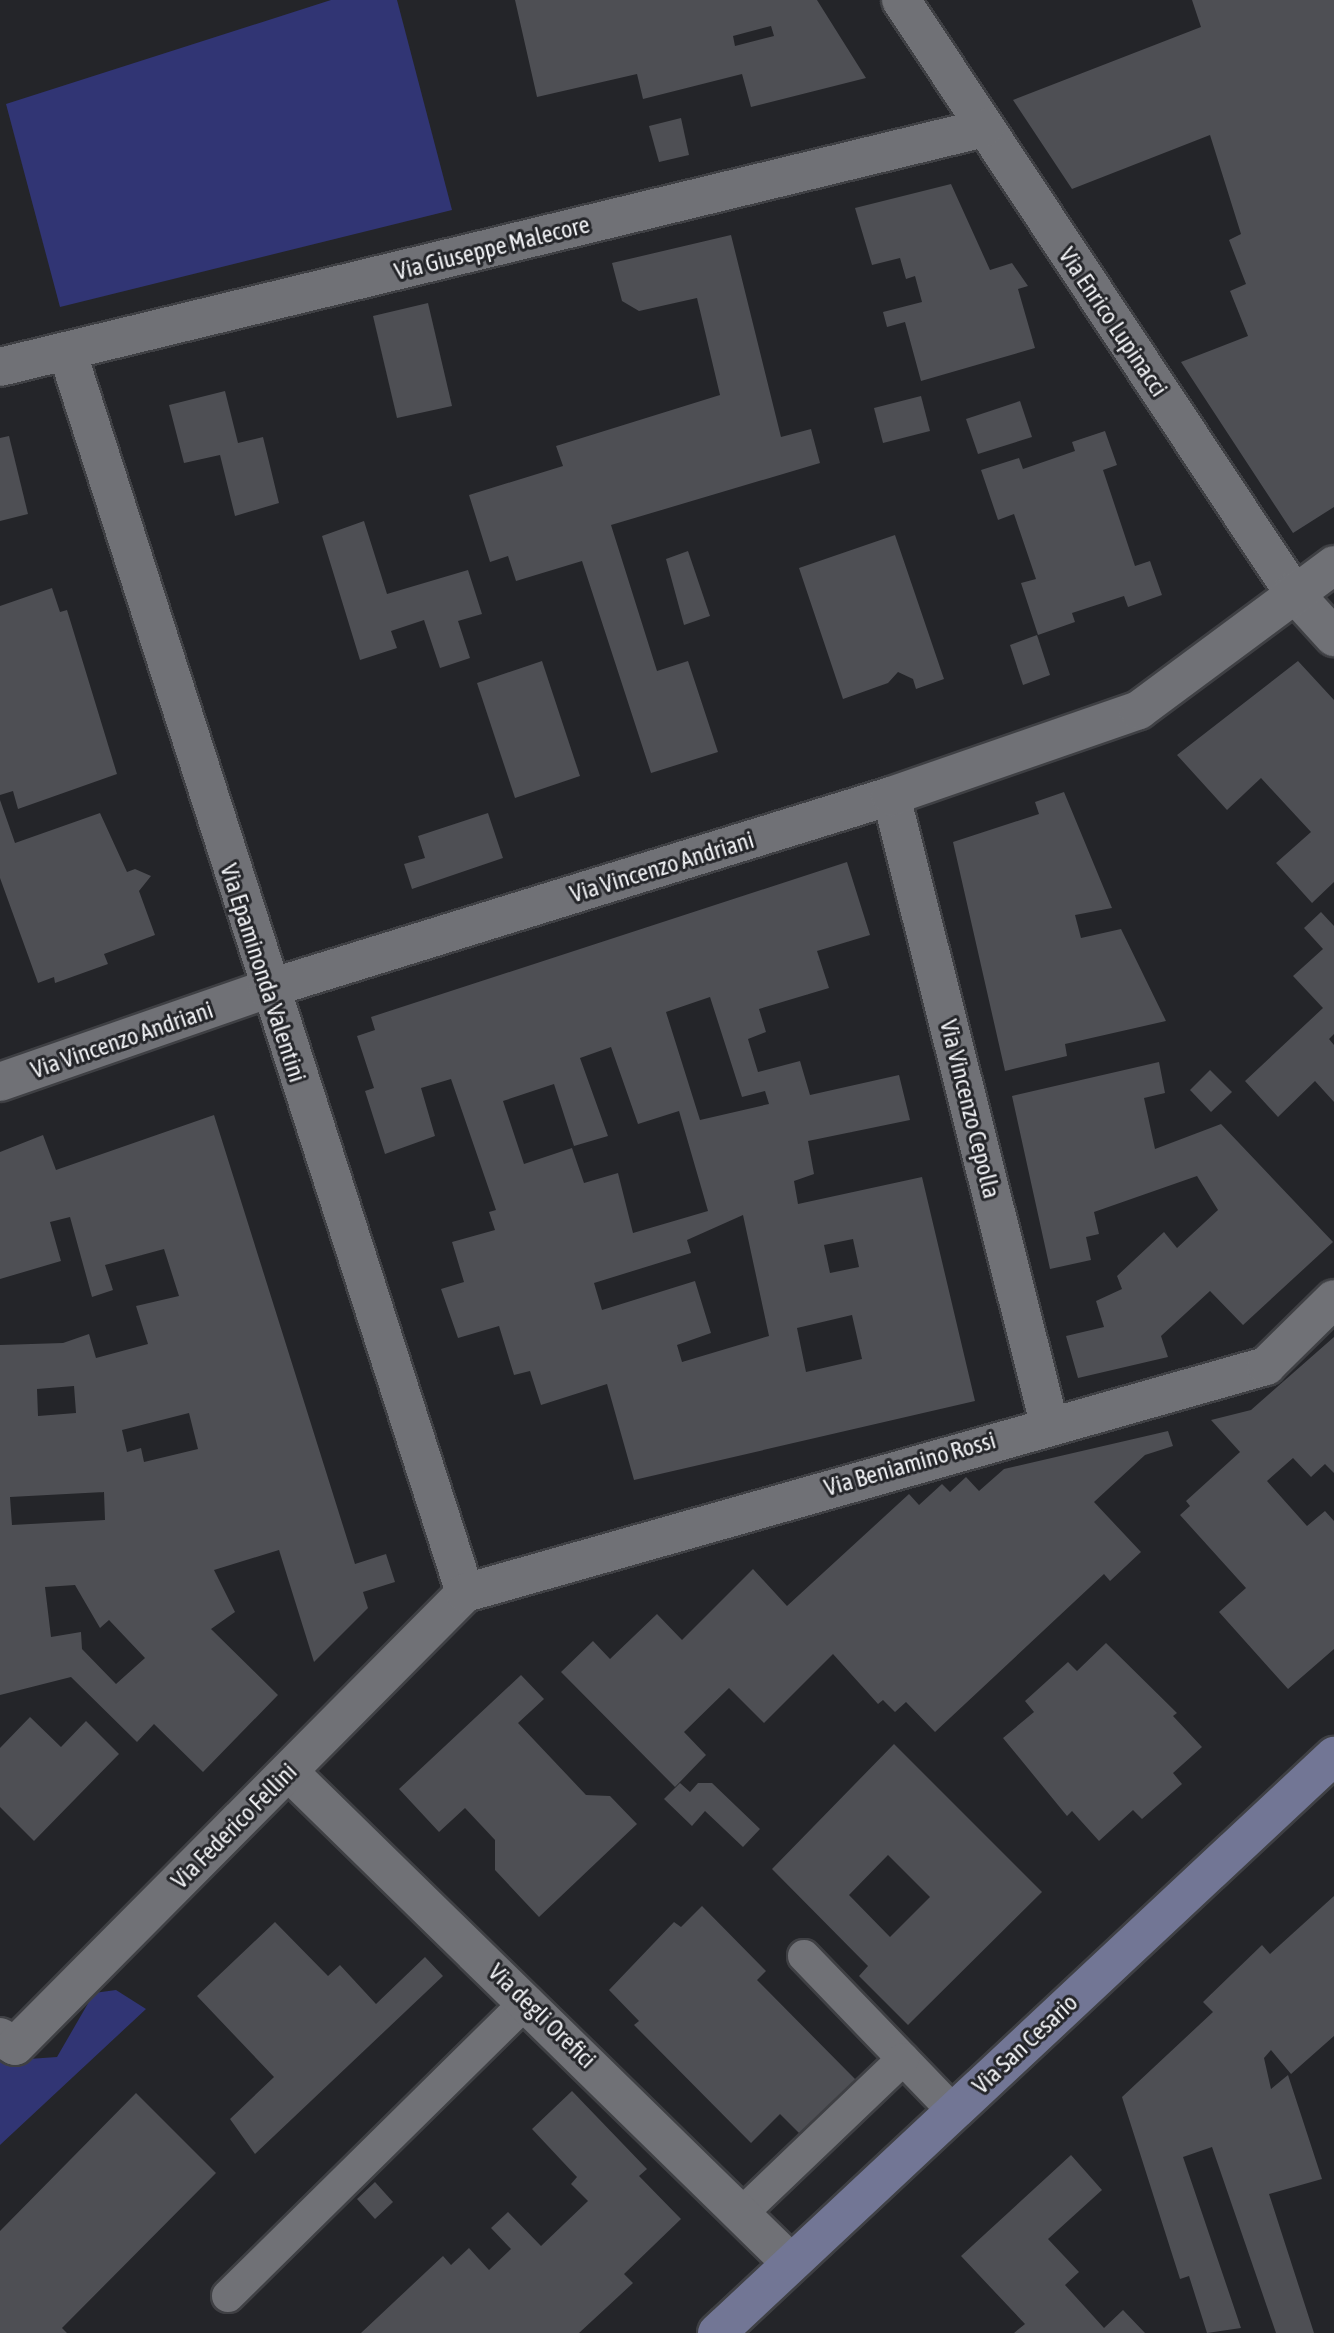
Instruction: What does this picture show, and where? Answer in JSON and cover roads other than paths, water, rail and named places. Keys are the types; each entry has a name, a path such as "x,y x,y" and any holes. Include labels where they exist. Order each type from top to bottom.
{"main road":[{"name":"Via San Cesario","path":"736,2326 791,2263 1334,1756"}],"street":[{"name":"Via Enrico Lupinacci","path":"901,0 1293,592 1334,637"},
{"name":"Via Giuseppe Malecore","path":"0,367 984,128"},
{"name":"Via Epaminonda Valentini","path":"67,351 267,989 465,1593"},
{"name":"Via Vincenzo Andriani","path":"0,1082 267,989 891,796 1139,710 1293,592 1334,565"},
{"name":"Via Vincenzo Cepolla","path":"891,796 1049,1423"},
{"name":"Via Beniamino Rossi","path":"465,1593 1049,1423 1266,1366 1334,1299"},
{"name":"Via Federico Fellini","path":"0,2037 15,2046 465,1593"},
{"name":"Via degli Orefici","path":"289,1772 527,2001 791,2263"}],"lane":[{"path":"804,1956 953,2111"},
{"path":"228,2296 527,2001"},
{"path":"742,2213 903,2059"}]}
